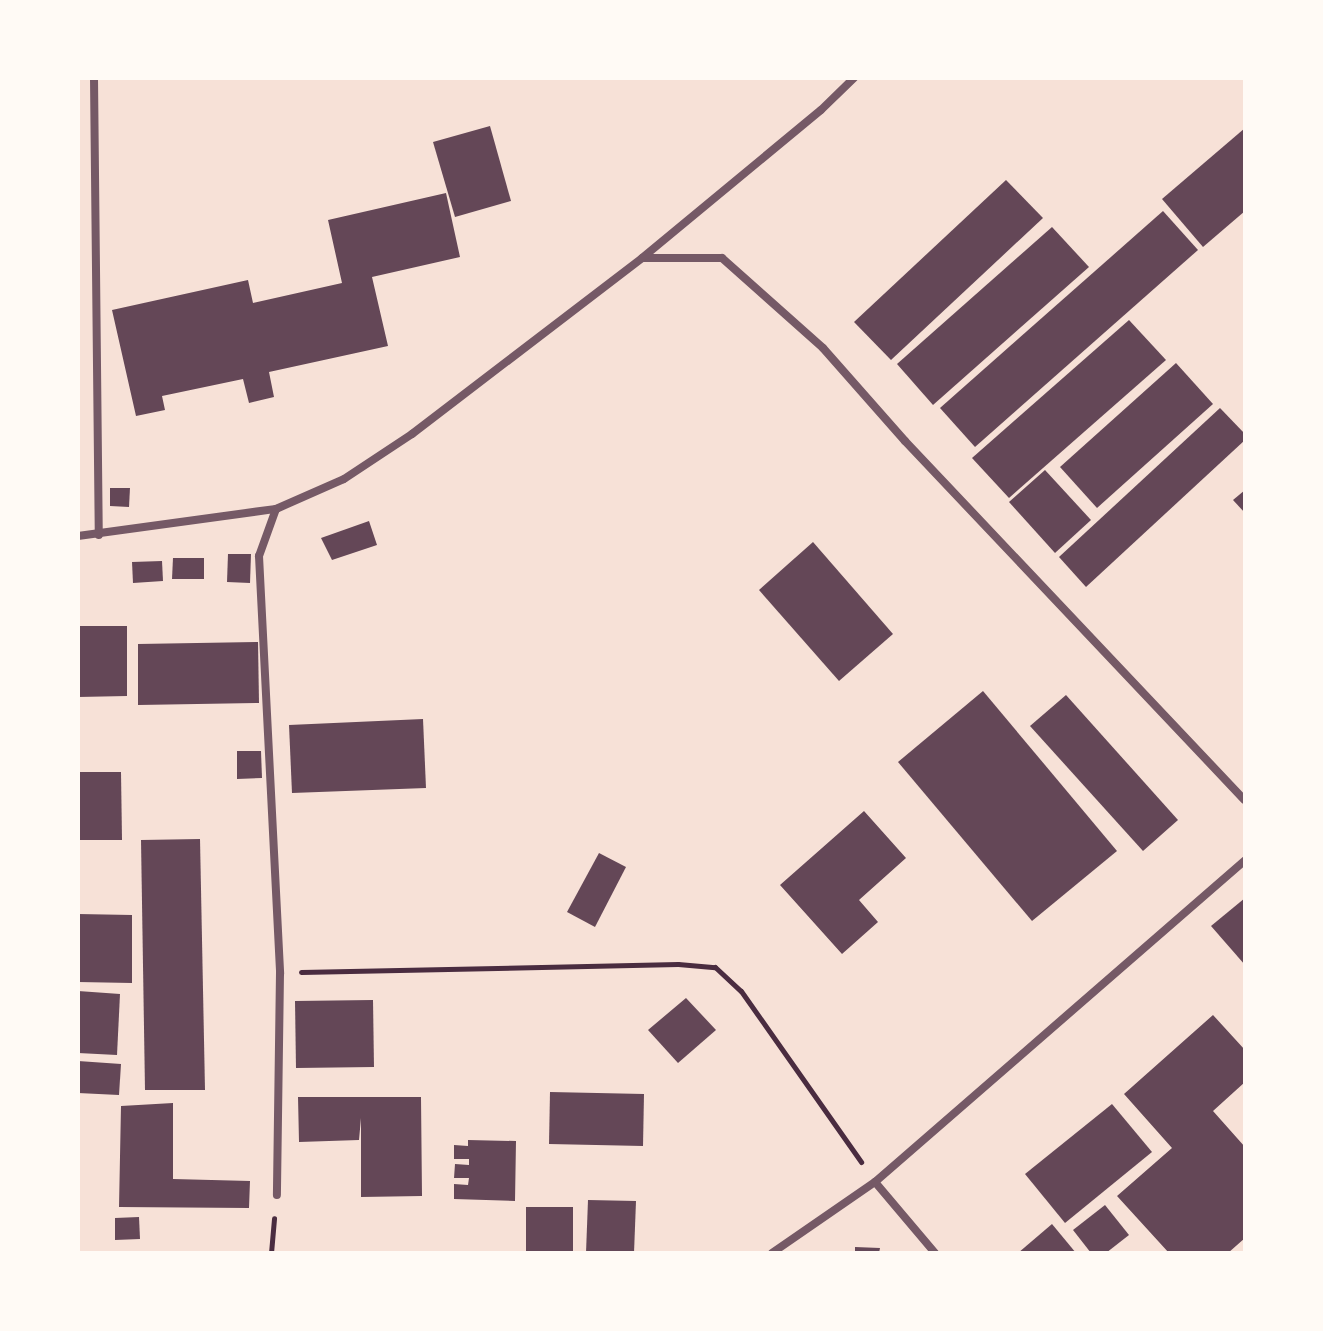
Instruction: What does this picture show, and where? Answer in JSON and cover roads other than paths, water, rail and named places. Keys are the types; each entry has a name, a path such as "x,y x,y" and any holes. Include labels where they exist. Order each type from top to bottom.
{"street":[{"path":"94,78 99,535"},
{"path":"78,536 276,509 344,479 412,434 642,258 821,110 854,78"},
{"path":"642,258 722,258 823,348 905,441 1245,800"},
{"path":"276,509 259,556 280,973 277,1195"},
{"path":"772,1253 875,1182 1245,860"},
{"path":"875,1182 935,1253"}]}
